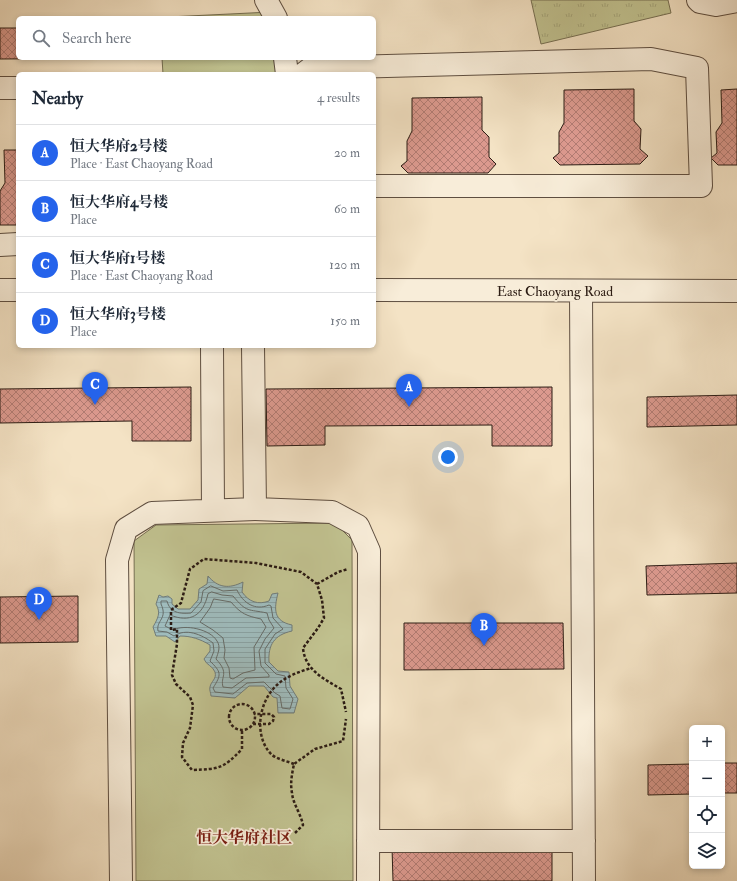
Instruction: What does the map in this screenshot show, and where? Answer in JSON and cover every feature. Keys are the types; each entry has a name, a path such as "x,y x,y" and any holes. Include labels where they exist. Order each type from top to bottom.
{"street":[{"path":"266,0 275,16"},
{"path":"698,0 700,2 716,5 737,1"},
{"path":"306,72 311,68 651,59 698,68 701,186 376,186"},
{"path":"286,60 287,72"},
{"path":"0,88 16,88"},
{"path":"0,244 16,244"},
{"path":"0,290 16,290"},
{"name":"East Chaoyang Road","path":"376,290 737,291"},
{"path":"582,291 584,881"},
{"path":"212,348 213,510"},
{"path":"253,348 255,509"},
{"path":"121,881 117,560 126,529 152,513 255,509 332,512 358,526 368,551 368,881"},
{"path":"368,841 584,841"}],"path":[{"path":"242,731 242,749 231,760 217,769 192,770 182,757 183,743 190,728 193,705 190,697 176,684 172,675 176,644 176,629 171,630 171,610 181,603 190,568 204,559 256,564 301,572 317,584 322,600 324,618 303,648 304,655 314,672 341,689 346,714 343,741 315,749 294,764 291,778 292,794 303,825 295,833"},
{"path":"317,584 348,568"},
{"path":"294,764 272,755 264,744 260,731 261,714 267,695 277,684 290,676 311,668"},
{"path":"239,704 243,704 251,708 255,720 247,730 242,731 234,729 229,722 229,713 231,709 239,704"},
{"path":"253,724 269,724 273,721 274,717 271,714 254,714"}],"green space":[{"path":"531,0 668,0 671,13 541,44"},
{"path":"271,12 276,16 189,16"},
{"path":"162,60 279,60 280,72 163,72"},
{"path":"335,523 352,540 353,881 136,881 134,541 156,525"}],"water":[{"path":"208,576 216,583 224,586 233,586 243,582 242,592 248,598 257,603 269,601 272,594 278,593 276,614 281,621 292,625 292,631 281,635 273,642 269,662 278,671 289,672 290,686 298,699 294,713 278,713 277,698 273,697 264,686 249,686 235,698 211,696 210,688 215,672 204,659 210,651 210,645 188,637 180,636 175,642 166,636 156,636 153,627 158,616 156,604 159,595 163,597 168,596 172,599 172,604 178,609 190,609 198,600 199,589 207,584"}],"building":[{"path":"0,28 16,28 16,59 0,59"},
{"path":"634,89 634,121 641,129 640,149 648,156 640,164 560,165 553,158 559,153 559,132 564,123 564,90"},
{"path":"737,89 737,165 718,165 711,158 717,153 716,132 722,123 721,90"},
{"path":"482,97 482,130 489,137 489,157 496,164 488,173 408,173 401,166 407,161 407,141 412,131 412,98"},
{"path":"4,150 16,150 16,225 0,225 0,191 5,183"},
{"path":"191,387 191,441 132,441 132,421 0,423 0,389"},
{"path":"552,387 552,446 492,446 492,425 325,426 325,445 267,446 266,389"},
{"path":"737,395 737,425 647,427 647,397"},
{"path":"737,563 737,593 647,595 646,566"},
{"path":"78,596 78,642 0,643 0,597"},
{"path":"404,623 563,623 564,669 404,670"},
{"path":"725,763 737,763 737,793 725,793"},
{"path":"689,764 689,794 648,795 648,765"},
{"path":"392,847 552,847 552,881 393,881"}],"place":[{"name":"恒大华府1号楼","path":"95,405"},
{"name":"恒大华府2号楼","path":"409,407"},
{"name":"恒大华府3号楼","path":"39,620"},
{"name":"恒大华府4号楼","path":"484,646"}],"district":[{"name":"恒大华府社区","path":"244,838"}]}
